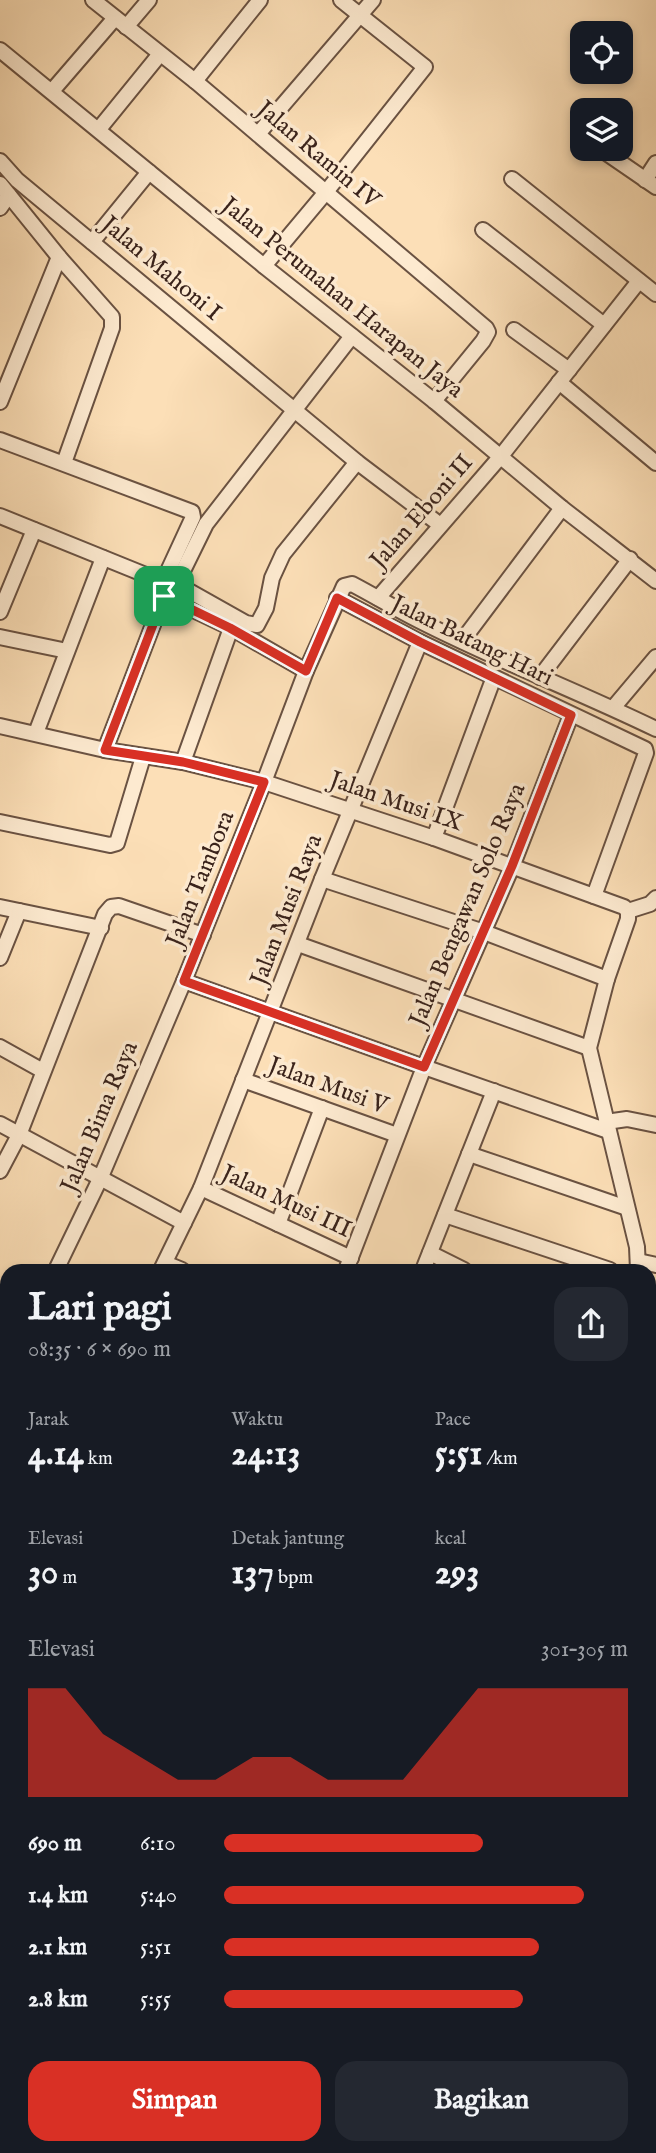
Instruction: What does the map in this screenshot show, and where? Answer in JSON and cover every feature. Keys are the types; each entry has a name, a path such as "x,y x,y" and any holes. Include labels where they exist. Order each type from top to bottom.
{"street":[{"name":"Jalan Ramin IV","path":"93,0 195,81 488,331 483,341 434,401"},
{"path":"52,91 120,22 149,0"},
{"path":"195,81 260,0"},
{"path":"264,266 425,67 341,0"},
{"path":"258,134 373,0"},
{"name":"Jalan Perumahan Harapan Jaya","path":"0,50 656,582"},
{"path":"99,129 160,54"},
{"name":"Jalan Mahoni I","path":"0,161 17,180 357,462 439,524"},
{"path":"618,161 651,184 656,163"},
{"path":"92,242 149,172"},
{"path":"512,179 656,294"},
{"path":"2,198 59,257 111,317 112,328 64,463"},
{"path":"483,230 604,325"},
{"path":"0,402 59,257"},
{"name":"Jalan Eboni II","path":"378,598 500,456 639,281"},
{"path":"514,330 569,370"},
{"path":"352,336 206,524 180,577 182,587 246,623 257,625 267,608 272,578 283,554 357,462"},
{"path":"559,383 656,463"},
{"path":"0,440 192,512 193,517 105,750"},
{"path":"462,641 562,508"},
{"path":"0,516 103,558 164,589 306,671"},
{"path":"0,612 34,530"},
{"path":"36,733 103,558"},
{"path":"540,677 630,559"},
{"path":"337,598 348,584 378,598 418,620 540,677 598,712 641,746 646,753 594,896"},
{"name":"Jalan Batang Hari","path":"337,598 420,642 571,715 598,712"},
{"name":"Jalan Tambora","path":"184,981 337,598"},
{"path":"183,762 230,628"},
{"path":"0,637 66,651"},
{"name":"Jalan Musi Raya","path":"164,1264 201,1188 322,879 420,642"},
{"path":"598,712 656,657"},
{"path":"433,838 494,677"},
{"path":"598,712 656,729"},
{"name":"Jalan Bengawan Solo Raya","path":"349,1264 424,1067 512,866 571,715"},
{"name":"Jalan Musi IX","path":"0,726 105,750 183,762 264,782 512,866 624,907 628,912"},
{"path":"0,822 110,845 117,843 143,757"},
{"path":"322,879 484,932 607,979"},
{"path":"638,1264 637,1247 626,1208 614,1145 589,1048 628,912 650,904 656,898"},
{"path":"0,1171 19,1135 105,914 111,907 119,906 202,935"},
{"path":"0,907 101,928"},
{"path":"0,958 19,911"},
{"path":"298,944 589,1048"},
{"path":"184,981 494,1091 607,1126 627,1119 656,1125"},
{"name":"Jalan Bima Raya","path":"59,1264 100,1179 184,981"},
{"path":"0,1047 43,1071"},
{"name":"Jalan Musi V","path":"243,1080 397,1135"},
{"path":"425,1264 494,1091"},
{"path":"278,1224 323,1108"},
{"path":"0,1125 184,1223"},
{"path":"469,1154 626,1208"},
{"name":"Jalan Musi III","path":"201,1188 278,1224 349,1264"},
{"path":"445,1214 592,1264"},
{"path":"430,1253 452,1264"}],"route":[{"path":"164,596 230,628 306,671 337,598 420,642 571,715 512,866 424,1067 184,981 264,782 183,762 105,750 164,596"}]}
